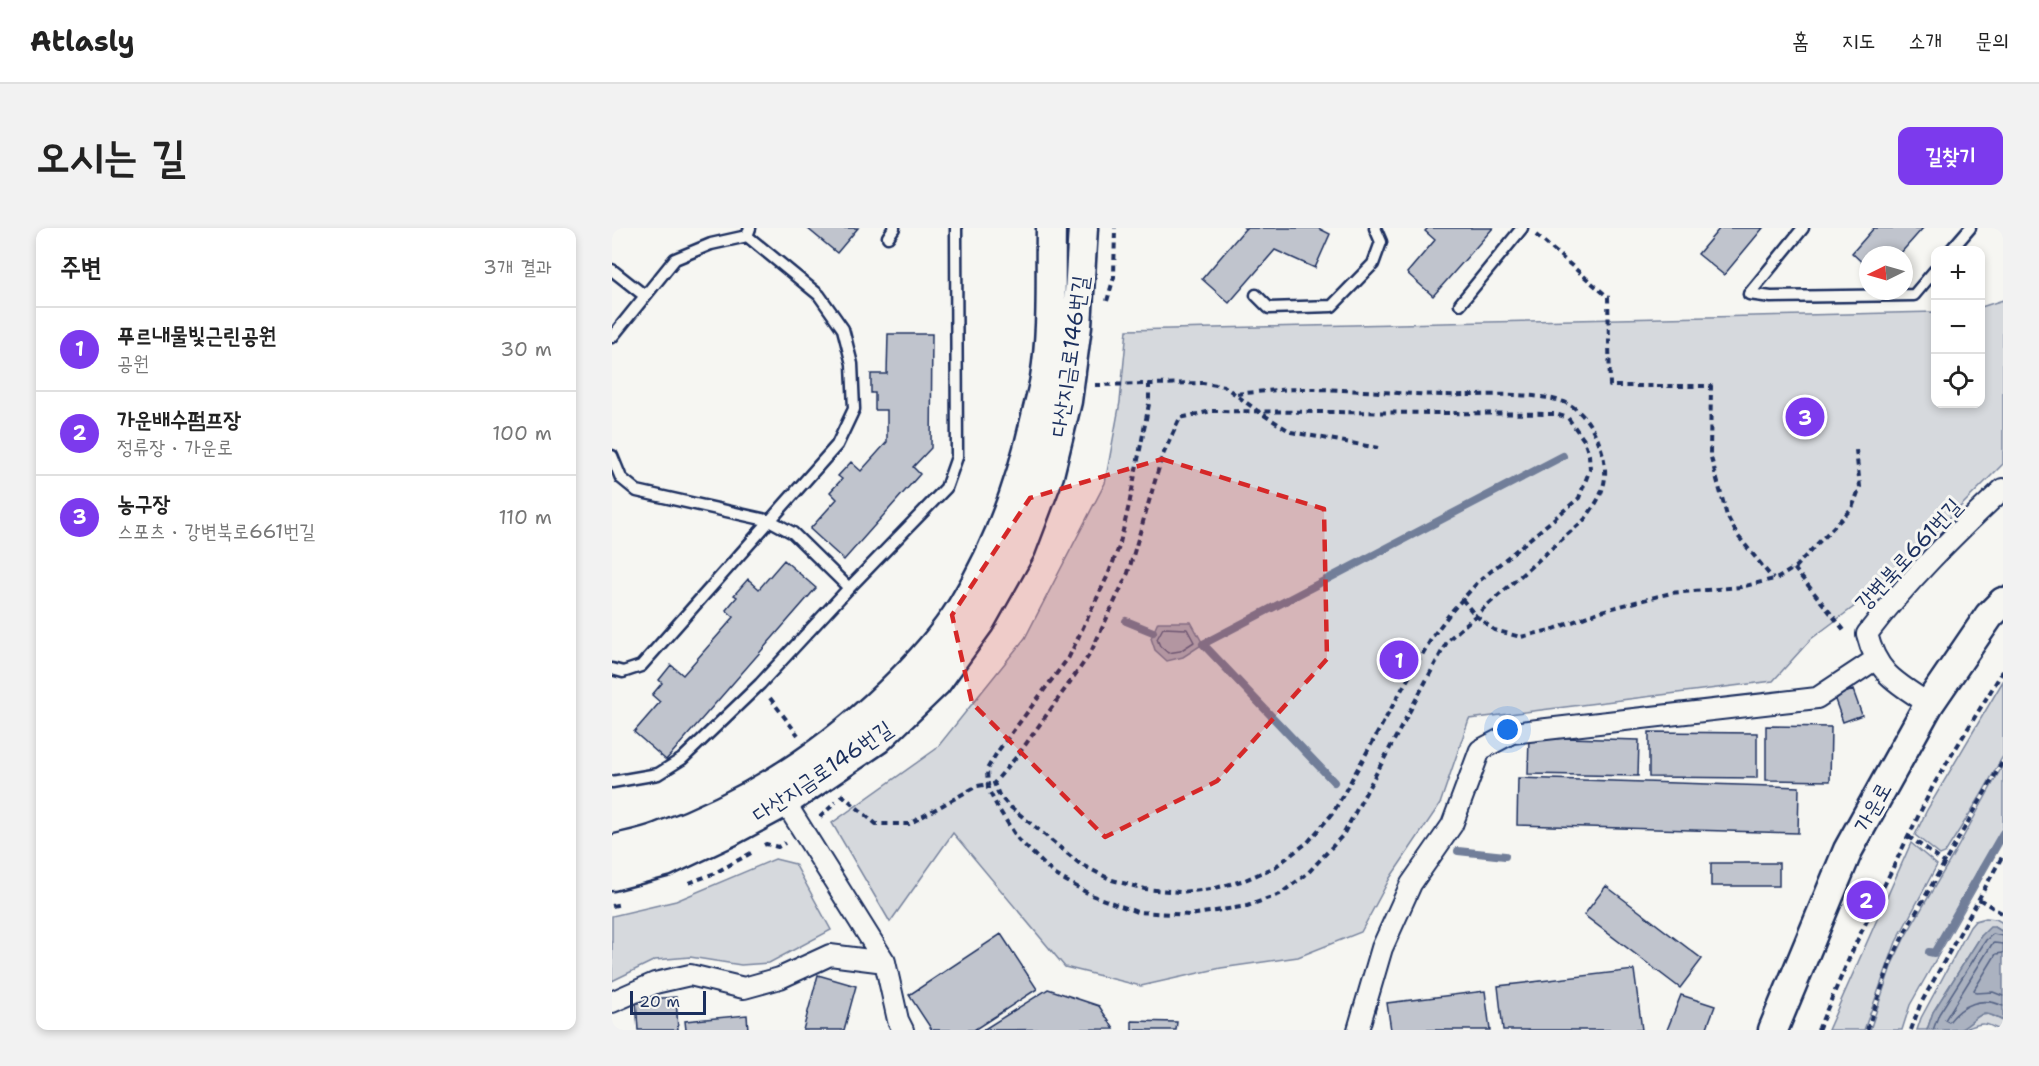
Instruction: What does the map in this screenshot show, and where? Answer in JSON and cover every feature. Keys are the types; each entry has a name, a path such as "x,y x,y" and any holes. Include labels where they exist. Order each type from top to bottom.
{"street":[{"name":"다산지금로146번길","path":"612,876 665,862 731,831 779,793 813,758 862,719 919,665 962,607 1002,530 1026,459 1045,378 1049,325 1051,228"},
{"name":"다산지금로146번길","path":"612,850 658,838 720,813 779,793 878,739 936,682 980,622 1021,549 1049,475 1067,401 1077,326 1083,228"},
{"name":"강변북로661번길","path":"1929,705 1890,677 1876,659 1867,634 1885,610 1972,518 2003,489"},
{"name":"가운로","path":"1773,1030 1848,850 1929,705 1989,616 2003,602"},
{"path":"1358,1030 1382,948 1411,884 1452,825 1480,750 1512,734 1817,698 1876,659"},
{"path":"779,793 885,962 898,1020 903,1030"},
{"path":"612,1002 655,983 690,975 744,988 780,978 830,955 885,962"}],"lane":[{"path":"612,782 658,774 682,759 760,684 946,488 957,457 956,228"},
{"path":"1256,295 1269,308 1332,306 1373,264 1381,242 1375,228"},
{"path":"1460,304 1522,228"},
{"path":"1803,228 1749,294 1771,297 1914,295 1931,274"},
{"path":"1954,246 1970,228"},
{"path":"612,337 675,259 748,232 819,295 843,329 852,364 854,409 837,445 641,666 623,672 612,669"},
{"path":"612,270 645,296"},
{"path":"612,456 621,478 637,490 771,521 793,533 849,588"}],"path":[{"path":"1527,228 1608,297 1610,386 1712,386 1710,454 1727,516 1738,536 1773,579"},
{"path":"1094,385 1203,382 1224,386 1291,432 1378,448"},
{"path":"1149,383 1149,404 1119,547 1069,657 987,769 991,784 1006,804 1080,864 1112,880 1145,889 1180,892 1212,889 1245,880 1275,867 1308,842 1333,813 1433,636 1478,582 1579,498 1590,469 1589,454 1584,440 1568,418 1556,414 1212,411 1180,417 1162,457 1128,573 1090,654 1018,755 991,784 988,789 1018,839 1054,874 1091,895 1137,912 1190,915 1247,906 1280,894 1308,873 1343,835 1448,640 1585,519 1604,486 1605,470 1594,431 1583,414 1565,403 1538,397 1303,389 1235,394"},
{"path":"1462,599 1475,615 1494,630 1521,637 1554,629 1601,611 1671,593 1741,586 1773,579 1794,568 1852,508 1860,487 1856,450"},
{"path":"1794,568 1830,612"},
{"path":"1818,1030 1855,945 1934,784 2003,671"},
{"path":"760,684 802,741"},
{"path":"790,741 806,729"},
{"path":"1867,1030 1891,961 1906,930 2003,761"},
{"path":"838,791 876,824 909,824 977,786 991,784"},
{"path":"1908,836 1945,863"},
{"path":"1911,1030 1920,1005 2003,855"},
{"path":"1979,899 2003,914"}],"highlighted area":[{"path":"1162,459 1324,509 1327,659 1217,781 1105,837 972,703 952,615 1030,498"}],"shaded area":[{"path":"2003,300 2003,464 1879,588 1811,639 1773,681 1469,719 1440,804 1390,878 1361,932 1298,957 1221,968 1141,986 1065,967 953,833 890,922 832,823 936,749 1025,638 1105,483 1120,402 1127,330 1931,312 1931,408 1985,408 1985,306"},
{"path":"2003,681 2003,756 1945,853 1940,855 1915,835 1927,810"},
{"path":"2003,765 2003,841 1910,1005 1902,1030 1870,1030 1892,964 1906,935"},
{"path":"1911,843 1937,865 1896,942 1864,1030 1828,1030"},
{"path":"775,859 795,864 831,930 769,963 741,965 690,957 655,960 612,981 612,916 676,901"},
{"path":"1986,918 1996,919 2003,923 2003,932 1995,927 1981,936 1933,1012 1927,1030 1917,1030 1921,1018 1970,927 1975,921"},
{"path":"1989,1014 2003,1021 2003,1030 1981,1024 1959,1030 1977,1016"}],"water":[{"path":"1158,622 1191,622 1203,644 1183,657 1167,661 1155,650 1151,638"},
{"path":"1990,927 2003,932 2003,1021 1995,1016 1983,1014 1961,1029 1927,1030 1933,1012 1981,936"}],"building":[{"path":"807,228 858,228 837,253"},
{"path":"1244,228 1318,228 1330,234 1315,268 1275,250 1229,303 1202,279"},
{"path":"1428,228 1493,228 1433,296 1407,273 1435,240 1425,231"},
{"path":"1720,228 1763,228 1724,275 1698,254"},
{"path":"1874,228 1923,228 1907,246 1859,246 1859,260 1852,253"},
{"path":"888,334 932,334 931,448 913,467 920,474 844,560 810,529 837,499 830,492 842,479 838,476 851,462 861,471 887,442 887,410 875,410 875,393 871,393 871,374 887,374"},
{"path":"784,560 816,588 666,760 634,732 660,702 652,695 662,683 659,680 671,665 683,675 734,617 726,610 737,597 734,595 748,579 759,589"},
{"path":"1853,690 1862,715 1843,722 1834,697"},
{"path":"1766,726 1831,727 1830,781 1766,780"},
{"path":"1649,732 1757,733 1757,778 1649,777"},
{"path":"1529,737 1639,740 1638,776 1528,774"},
{"path":"1518,778 1799,787 1798,833 1517,825"},
{"path":"1711,863 1779,863 1779,886 1711,886"},
{"path":"1606,886 1702,959 1680,988 1584,915"},
{"path":"1001,934 1037,989 974,1030 932,1030 909,995"},
{"path":"1634,970 1642,1030 1503,1030 1498,986"},
{"path":"818,975 856,986 844,1030 803,1030"},
{"path":"1048,989 1099,1006 1114,1029 983,1030"},
{"path":"1485,991 1490,1030 1391,1030 1387,1003"},
{"path":"1681,995 1715,1006 1706,1030 1667,1030"},
{"path":"676,997 678,1030 638,1030 636,1000"},
{"path":"747,1015 748,1030 686,1030 685,1021"},
{"path":"1132,1021 1177,1022 1176,1030 1132,1030"}],"waterway":[{"path":"1334,782 1203,644 1563,456"},
{"path":"1126,621 1153,632"},
{"path":"1929,952 1934,953 2003,833"},
{"path":"1458,851 1505,856"}],"place":[{"name":"농구장","path":"1805,417"},
{"name":"푸르내물빛근린공원","path":"1399,660"},
{"name":"가운배수펌프장","path":"1866,900"}]}
